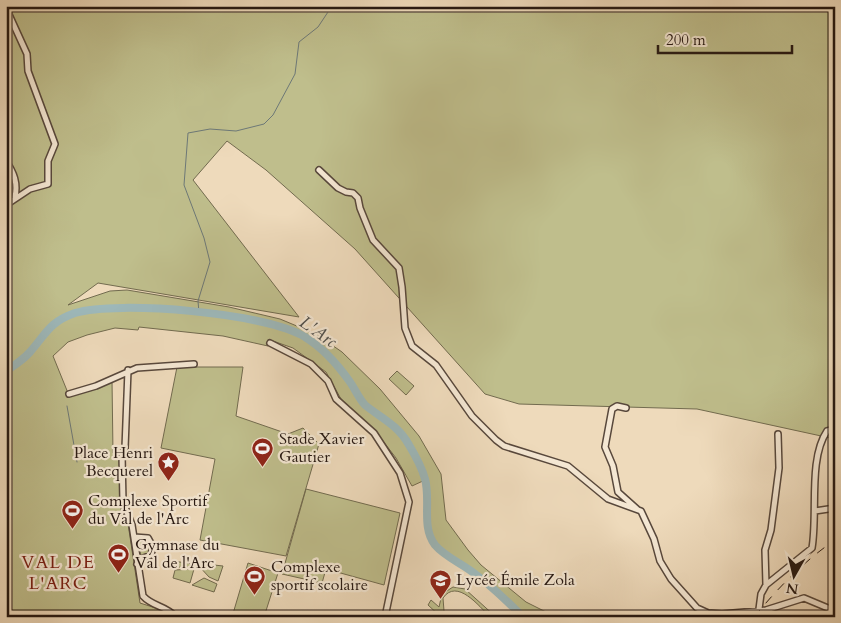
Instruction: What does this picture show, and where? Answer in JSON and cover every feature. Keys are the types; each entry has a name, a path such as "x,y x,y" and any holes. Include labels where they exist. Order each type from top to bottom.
{"street":[{"path":"6,8 27,54 30,78 55,144 48,161 48,181 45,186 30,189 6,205"},
{"path":"6,160 15,174 17,186 15,198"},
{"path":"319,170 338,188 352,193 358,198 373,240 399,268 407,336 412,346 436,365 472,416 504,446 568,466 608,499 638,509"},
{"path":"270,343 311,364 328,381 336,399 374,433 400,473 409,502 385,617"},
{"path":"69,394 104,382 128,370 145,366 194,364"},
{"path":"128,370 125,448 122,455 123,502 130,516 143,596 150,602 167,608 176,617"},
{"path":"626,408 617,406 612,409 605,447 618,492 635,504 644,515 660,561 671,579 697,608 708,613 722,614 775,608 804,598 835,611"},
{"path":"760,609 761,594 766,585 812,548 816,454 827,431 835,429"},
{"path":"766,585 765,550 771,530 779,468 778,434"},
{"path":"815,511 835,508"},
{"path":"134,536 148,538 153,547 151,555 139,560 137,564"}],"shaded area":[{"path":"6,6 835,6 835,439 697,409 519,404 485,394 355,249 266,170 227,141 193,180 299,317 98,283 68,305 110,291 127,290 229,307 280,319 316,334 342,352 380,389 419,436 441,474 446,520 468,550 481,565 526,602 556,617 523,617 472,571 437,547 429,537 427,524 429,510 425,480 412,486 396,458 376,432 341,399 326,372 293,348 270,340 268,346 223,336 139,327 138,330 115,328 87,335 68,342 53,356 68,393 112,380 113,453 120,458 121,513 127,517 140,603 162,610 172,617 74,617 73,614 66,617 6,617"},
{"name":"Stade Xavier Gautier","path":"177,367 243,367 236,416 288,434 303,428 319,444 286,556 200,540 215,459 161,448"},
{"path":"397,371 414,386 406,395 389,379"},
{"path":"306,489 400,513 384,585 326,569 322,583 282,574"},
{"path":"138,537 145,538 151,546 149,555 141,558"},
{"path":"173,561 193,564 193,567 172,567"},
{"name":"Complexe sportif scolaire","path":"248,563 278,573 264,617 232,617"},
{"path":"198,565 213,568 214,565 223,566 218,581 209,577"},
{"path":"194,569 190,583 173,578 175,570"},
{"path":"204,578 217,584 214,592 192,585"},
{"path":"453,587 465,589 496,617 490,617 468,596 455,591 443,598 444,611 449,617 441,617 428,605 431,600 439,607 442,594"}],"waterway":[{"path":"199,313 198,301 210,262 204,238 184,185 188,133 210,129 236,131 264,124 273,115 295,74 299,42 318,27 332,6"},
{"name":"L'Arc","path":"6,371 25,358 59,320 75,313 95,309 156,309 227,315 259,321 305,337 318,346 335,363 365,405 405,438 425,479 427,487 428,530 435,545 488,584 523,617"},
{"path":"67,406 77,462"}],"railway":[{"path":"754,617 792,576 835,540"}],"place":[{"name":"Stade Xavier Gautier","path":"263,467"},
{"name":"Place Henri Becquerel","path":"169,481"},
{"name":"Complexe Sportif du Val de l'Arc","path":"72,529"},
{"name":"Gymnase du Val de l'Arc","path":"119,573"},
{"name":"Complexe sportif scolaire","path":"255,595"},
{"name":"Lycée Émile Zola","path":"440,599"}],"district":[{"name":"VAL DE L'ARC","path":"58,572"}]}
